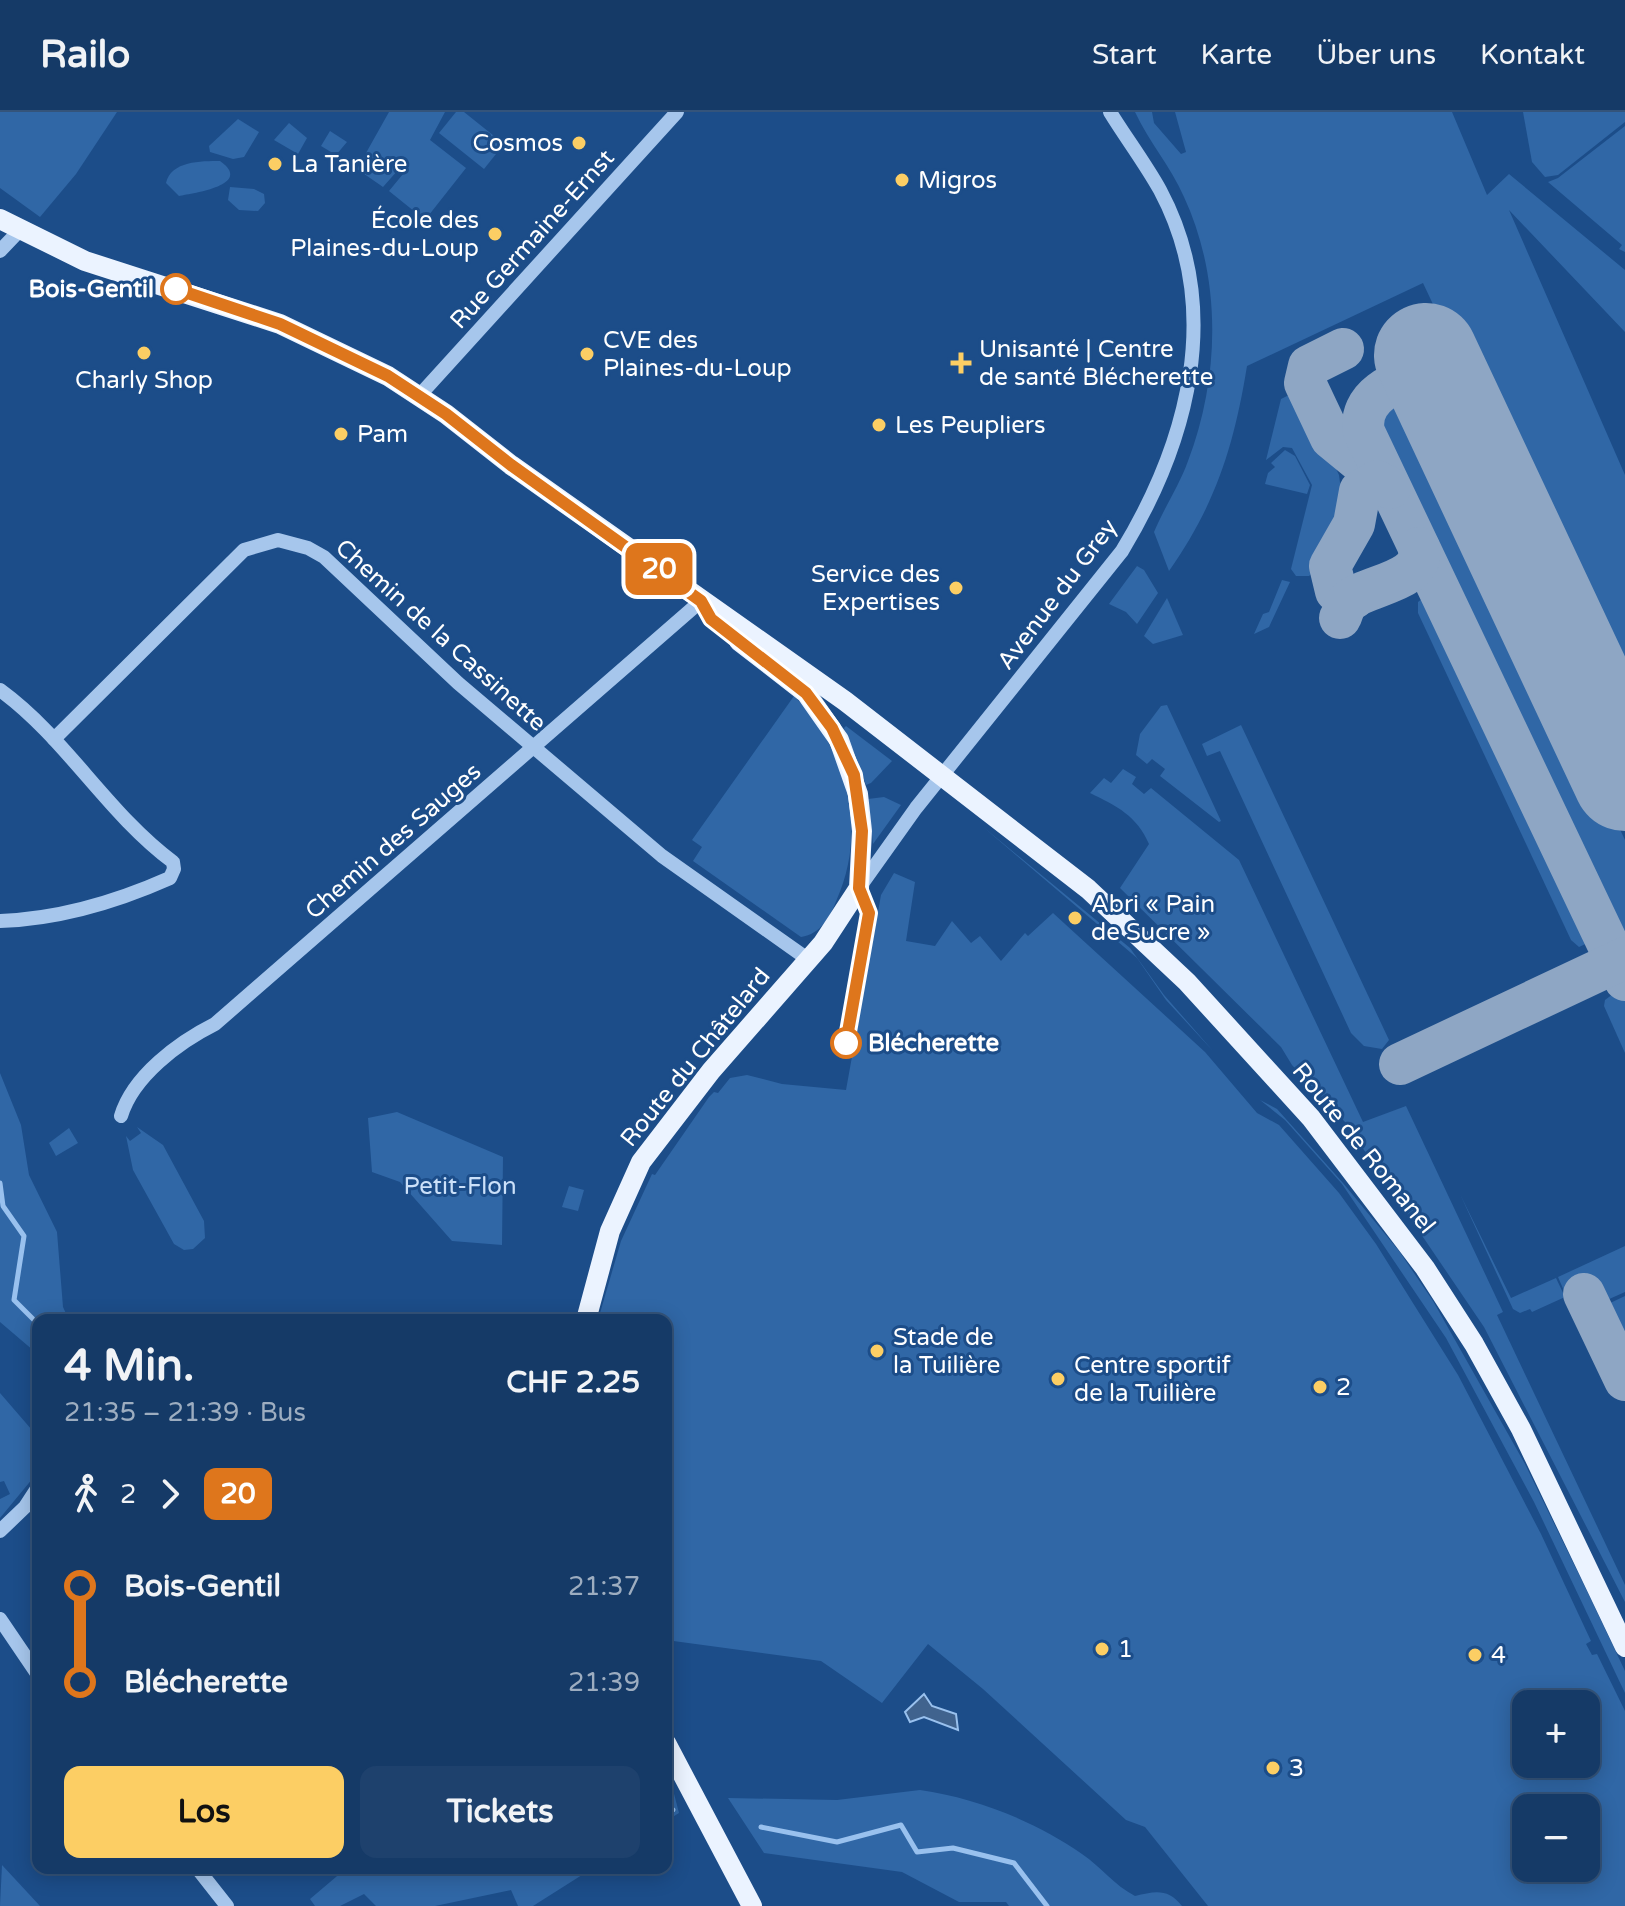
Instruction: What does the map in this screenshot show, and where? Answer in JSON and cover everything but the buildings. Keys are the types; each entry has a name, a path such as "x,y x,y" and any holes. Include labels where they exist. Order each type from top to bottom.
{"main road":[{"path":"0,219 85,261 280,324 376,370 419,396 701,601 711,619 806,693 839,740 858,794 862,831 859,888"},
{"name":"Route de Romanel","path":"701,601 944,774 1088,889 1152,946 1303,1108 1373,1194 1474,1344 1548,1484 1625,1647"},
{"name":"Route du Châtelard","path":"588,1314 610,1231 641,1162 711,1071 809,960 859,888"},
{"path":"672,1755 747,1904"}],"street":[{"name":"Rue Germaine-Ernst","path":"419,396 677,112"},
{"name":"Avenue du Grey","path":"859,888 944,774 1122,551 1162,479 1184,411 1192,338 1184,260 1160,190 1110,112"},
{"path":"0,251 20,230"},
{"name":"Chemin de la Cassinette","path":"54,739 244,550 278,540 308,548 324,557 458,683 662,856 809,960"},
{"name":"Chemin des Sauges","path":"121,1116 131,1089 197,1032 215,1024 701,601"},
{"path":"0,690 54,739 138,836 173,862 174,869 170,878 102,904 39,918 0,921"},
{"path":"0,1531 32,1496"},
{"path":"0,1619 32,1666"},
{"path":"202,1874 227,1906"}],"green space":[{"path":"0,112 117,112 76,174 40,217 0,188"},
{"path":"389,112 445,112 430,140 466,168 425,220 389,191 403,174 398,170 383,187 357,169"},
{"path":"456,112 464,112 504,144 484,169 439,133"},
{"path":"1135,112 1152,112 1154,123 1181,154 1186,152 1175,112 1452,112 1487,195 1509,174 1625,270 1625,332 1509,210 1625,475 1625,713 1423,283 1247,366 1236,422 1221,473 1199,522 1169,571 1154,532 1184,470 1199,429 1211,362 1210,294 1205,261 1184,197"},
{"path":"1523,112 1625,112 1625,122 1558,175 1545,177 1532,162"},
{"path":"238,119 259,132 244,157 233,159 210,152 209,146"},
{"path":"289,123 307,138 298,154 274,140"},
{"path":"1625,126 1625,252 1619,249 1622,245 1548,182 1558,178"},
{"path":"330,131 347,142 336,155 321,146"},
{"path":"220,161 229,169 230,176 218,186 179,196 166,183 180,166"},
{"path":"230,187 254,189 264,194 265,203 258,211 239,210 228,200"},
{"path":"1299,390 1339,475 1345,521 1309,576 1296,576 1291,569 1312,485 1292,448 1283,447 1266,460 1281,399"},
{"path":"1405,398 1423,412 1625,840 1625,939 1610,926 1377,433 1378,410 1390,400"},
{"path":"1285,450 1295,456 1310,485 1307,494 1265,484 1268,473 1275,467 1271,463"},
{"path":"1381,505 1385,507 1402,544 1402,555 1380,510"},
{"path":"1137,566 1144,570 1158,593 1137,624 1126,612 1109,604"},
{"path":"1282,580 1290,582 1269,627 1254,634 1263,614 1269,612"},
{"path":"1167,598 1183,635 1153,644 1144,636"},
{"path":"1423,598 1434,598 1438,603 1592,931 1592,941 1579,947 1571,940 1418,613 1418,602"},
{"path":"794,696 812,717 839,765 851,818 851,845 846,872 834,906 819,928 801,937 693,861 702,847 692,840"},
{"path":"1167,705 1219,822 1160,776 1165,769 1152,759 1147,764 1136,755 1140,734 1161,706"},
{"path":"1241,725 1389,1040 1382,1049 1364,1046 1351,1033 1220,751 1207,756 1202,744"},
{"path":"846,726 892,761 866,785 844,728"},
{"path":"1123,769 1136,777 1132,784 1144,794 1151,788 1239,860 1363,1122 1406,1106 1503,1312 1497,1315 1625,1585 1625,1602 1484,1327 1345,1122 1292,1065 1281,1047 1120,888 1149,844 1139,826 1125,813 1090,793 1104,778 1111,783"},
{"path":"884,797 901,805 873,844 868,799"},
{"path":"982,826 1130,948 1164,995 1213,1051 1166,1000 1137,958"},
{"name":"Centre sportif de la Tuilière","path":"894,873 915,882 906,941 935,946 952,921 971,943 980,936 1001,961 1025,933 1028,936 1053,913 1205,1052 1257,1113 1279,1125 1339,1193 1376,1244 1458,1375 1541,1534 1591,1641 1586,1644 1592,1655 1597,1654 1625,1711 1625,1906 1208,1906 1145,1827 1126,1820 983,1689 928,1644 882,1703 821,1661 672,1641 672,1314 600,1314 621,1241 652,1174 655,1175 709,1097 714,1092 718,1093 730,1078 747,1075 782,1084 846,1090 881,895"},
{"path":"1613,994 1625,1001 1625,1053 1604,1006 1605,1000"},
{"path":"0,1073 21,1125 29,1175 57,1232 63,1307 66,1314 32,1314 32,1349 0,1322"},
{"path":"1260,1100 1277,1109 1343,1183 1399,1251 1433,1301 1525,1464 1625,1671 1625,1693 1534,1502 1446,1338 1342,1184 1285,1120"},
{"name":"Petit-Flon","path":"397,1112 503,1157 502,1245 452,1241 400,1182 372,1172 368,1118"},
{"path":"137,1127 163,1145 204,1221 205,1238 193,1249 184,1250 174,1244 133,1170 126,1136 130,1141 141,1133"},
{"path":"69,1128 78,1143 56,1156 49,1143"},
{"path":"569,1186 584,1190 578,1211 562,1207"},
{"path":"1460,1194 1511,1298 1556,1278 1565,1297 1532,1312 1530,1309 1520,1313 1513,1309"},
{"path":"1625,1246 1625,1292 1607,1300 1599,1286 1568,1300 1558,1277"},
{"path":"1625,1296 1625,1340 1608,1304"},
{"path":"0,1393 32,1430 32,1479 0,1518 0,1499 10,1494 4,1481 0,1482"},
{"path":"672,1786 679,1813 672,1817"},
{"path":"920,1790 983,1805 1025,1821 1082,1854 1135,1896 1161,1892 1172,1896 1182,1906 1009,1906 1006,1902 959,1902 902,1872 764,1853 728,1798 837,1800"},
{"path":"2,1865 40,1906 0,1906"},
{"path":"339,1874 584,1874 533,1906 518,1906 511,1890 435,1906 376,1906 364,1894 340,1906 315,1906 310,1899"}],"shaded area":[{"path":"924,1694 932,1706 956,1714 958,1730 924,1717 910,1722 905,1712"}],"waterway":[{"path":"0,1183 3,1206 24,1236 14,1300 32,1318"},
{"path":"761,1827 837,1842 901,1825 917,1852 953,1848 1014,1863 1047,1906"}],"taxiway":[{"path":"1343,349 1309,366 1305,383 1331,438 1381,479"},
{"path":"1447,399 1425,380 1391,386 1372,400 1366,409 1364,432 1625,980"},
{"path":"1354,598 1346,598 1336,591 1330,566 1354,524 1360,491 1377,481 1390,488"},
{"path":"1340,618 1348,601 1393,581 1413,568 1419,548"},
{"path":"1400,1064 1625,958"},
{"path":"1584,1294 1625,1380"}],"runway":[{"path":"1426,355 1625,779"}],"bus line":[{"name":"20","path":"176,289 280,324 388,376 446,414 511,465 667,575 701,601 711,619 806,693 839,740 854,775 858,794 862,831 859,888 869,913 846,1043"}],"place":[{"name":"Cosmos","path":"579,143"},
{"name":"La Tanière","path":"275,164"},
{"name":"Migros","path":"902,180"},
{"name":"École des Plaines-du-Loup","path":"495,234"},
{"name":"Bois-Gentil","path":"176,289"},
{"name":"Charly Shop","path":"144,353"},
{"name":"CVE des Plaines-du-Loup","path":"587,354"},
{"name":"Unisanté | Centre de santé Blécherette","path":"961,363"},
{"name":"Les Peupliers","path":"879,425"},
{"name":"Pam","path":"341,434"},
{"name":"Service des Expertises","path":"956,588"},
{"name":"Abri « Pain de Sucre »","path":"1075,918"},
{"name":"Blécherette","path":"846,1043"},
{"name":"Stade de la Tuilière","path":"877,1351"},
{"name":"Centre sportif de la Tuilière","path":"1058,1379"},
{"name":"2","path":"1320,1387"},
{"name":"1","path":"1102,1649"},
{"name":"4","path":"1475,1655"},
{"name":"3","path":"1273,1768"}]}
